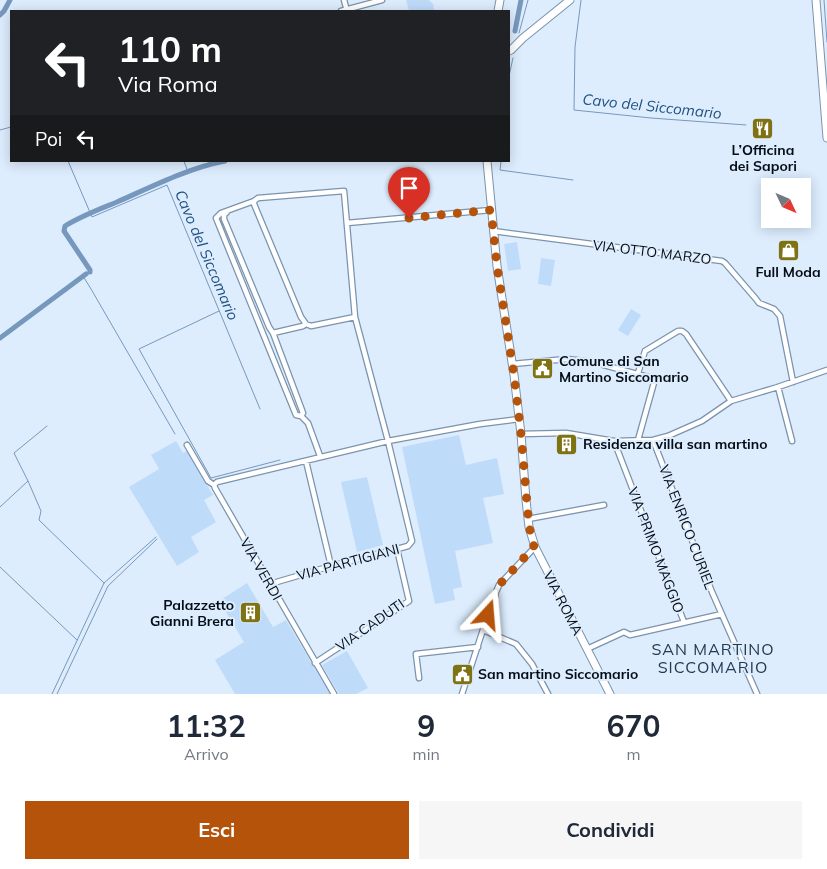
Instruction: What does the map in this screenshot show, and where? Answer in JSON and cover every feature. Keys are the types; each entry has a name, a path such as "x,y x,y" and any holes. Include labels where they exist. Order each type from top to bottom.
{"street":[{"path":"348,10 382,0"},
{"path":"510,50 570,0"},
{"path":"816,0 827,138"},
{"path":"510,42 523,38"},
{"name":"VIA ROMA","path":"487,162 497,266 521,434 528,519 534,547 610,694"},
{"path":"320,456 308,422 301,416 296,415 216,218 220,213 227,212 258,198 344,191 354,317 388,441"},
{"path":"254,201 301,317 306,324 311,326 354,317"},
{"path":"346,223 491,210"},
{"path":"227,212 224,215 224,219 273,336 303,413 301,416"},
{"name":"VIA OTTO MARZO","path":"493,231 722,261 759,303 774,309 780,316 793,382"},
{"path":"266,342 273,336 306,324"},
{"path":"261,330 269,327"},
{"path":"638,373 645,352 678,331 682,331 686,334 731,402"},
{"path":"512,364 567,359 593,362 654,379 638,440"},
{"path":"521,434 566,432 614,441 653,440 668,436 702,421 731,402 827,370"},
{"path":"778,387 792,441"},
{"path":"214,485 217,482 388,441 480,424 519,419"},
{"name":"VIA ENRICO CURIEL","path":"653,440 695,550 757,694"},
{"name":"VIA PARTIGIANI","path":"270,584 408,546 412,541 388,441"},
{"name":"VIA PRIMO MAGGIO","path":"614,441 684,622 722,614"},
{"name":"VIA VERDI","path":"187,445 208,481 214,485 334,694"},
{"path":"306,460 331,566"},
{"path":"528,519 604,505"},
{"path":"462,694 499,585 534,547"},
{"name":"VIA CADUTI","path":"315,663 409,601 397,549"},
{"path":"587,649 624,632 630,635 684,622"},
{"path":"483,630 516,644 532,664 548,694"},
{"path":"419,678 416,654 478,647"}],"shaded area":[{"path":"406,0 429,0 434,5 435,10 409,10"},
{"path":"517,242 521,269 508,271 504,244"},
{"path":"541,258 555,260 551,286 538,284"},
{"path":"631,309 641,315 628,336 618,330"},
{"path":"459,435 466,465 497,458 504,494 483,498 493,543 455,551 462,587 453,589 455,600 435,604 402,447"},
{"path":"176,441 183,453 187,451 213,495 204,500 216,522 191,537 199,552 177,566 129,487 159,469 151,455"},
{"path":"367,477 383,545 357,552 341,482"},
{"path":"247,583 273,627 286,620 330,694 235,694 215,660 244,642 219,601"},
{"path":"347,651 368,688 356,694 339,694 322,665"}],"waterway":[{"path":"0,15 10,0"},
{"path":"515,31 521,0"},
{"name":"Cavo del Siccomario","path":"519,33 528,0"},
{"name":"Cavo del Siccomario","path":"581,0 575,47 574,110 746,125"},
{"name":"Cavo del Siccomario","path":"824,0 827,42"},
{"name":"Cavo del Siccomario","path":"510,72 513,58"},
{"name":"Cavo del Siccomario","path":"0,130 10,127"},
{"name":"Cavo del Siccomario","path":"68,162 92,217 167,185 260,409"},
{"path":"184,162 188,172"},
{"path":"90,272 64,231 65,226 170,178 220,162"},
{"name":"Cavo del Siccomario","path":"501,162 500,170 573,180"},
{"path":"0,338 86,274"},
{"path":"83,276 175,434"},
{"path":"219,311 139,349 211,478 280,460"},
{"name":"Cavo del Siccomario","path":"28,481 14,453 47,426"},
{"name":"Cavo del Siccomario","path":"0,507 28,481 41,511 39,520 104,583"},
{"name":"Cavo del Siccomario","path":"52,694 104,583 156,537"},
{"name":"Cavo del Siccomario","path":"57,694 108,586 157,539"},
{"name":"Cavo del Siccomario","path":"0,567 77,640"}],"place":[{"name":"L’Officina dei Sapori","path":"763,128"},
{"name":"Full Moda","path":"788,250"},
{"name":"Comune di San Martino Siccomario","path":"543,369"},
{"name":"Residenza villa san martino","path":"567,444"},
{"name":"Palazzetto Gianni Brera","path":"250,613"},
{"name":"San martino Siccomario","path":"462,674"}],"district":[{"name":"SAN MARTINO SICCOMARIO","path":"713,658"}],"route":[{"path":"409,218 491,210 497,266 514,375 529,526 534,547 499,585 488,615"}]}
